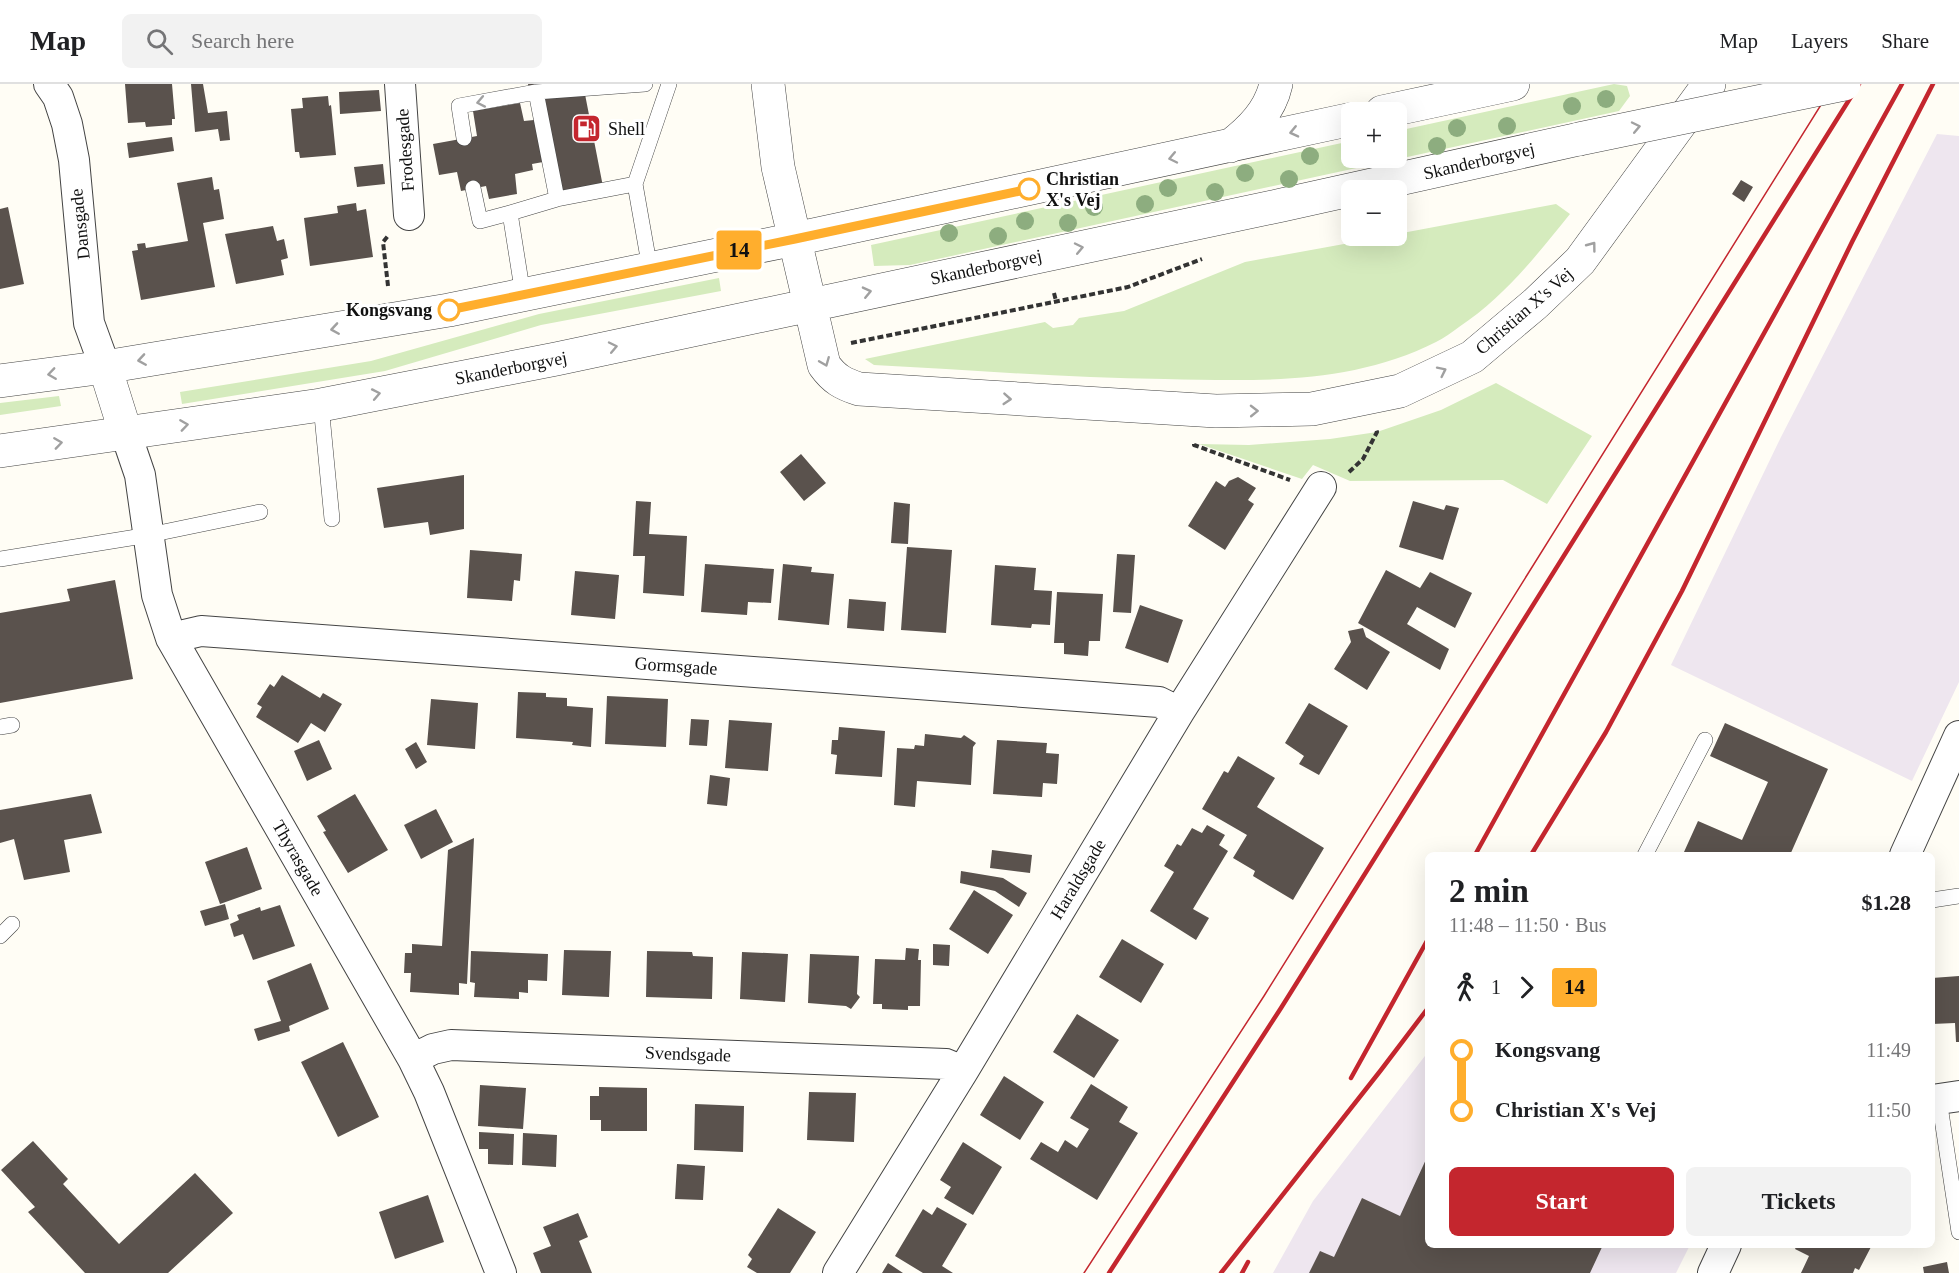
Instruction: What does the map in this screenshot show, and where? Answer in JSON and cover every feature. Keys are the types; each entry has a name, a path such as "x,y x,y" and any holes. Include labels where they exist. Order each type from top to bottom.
{"street":[{"name":"Dansgade","path":"49,84 57,97 67,124 74,160 89,323 105,366"},
{"name":"Frodesgade","path":"400,84 409,215"},
{"name":"Christian X's Vej","path":"768,84 778,167 824,365 832,376 844,385 860,389 1216,411 1312,409 1370,398 1400,391 1472,357 1535,304 1580,261 1709,84"},
{"path":"1230,146 1258,120 1269,105 1276,84"},
{"path":"1407,107 1513,84"},
{"name":"Skanderborgvej","path":"0,451 321,405 556,359 1844,84"},
{"path":"0,381 392,320 523,295 1341,121"},
{"path":"105,366 126,434"},
{"name":"Thyrasgade","path":"126,434 140,475 157,595 171,638 413,1059 429,1092 501,1273"},
{"name":"Haraldsgade","path":"838,1273 963,1071 1179,712 1321,487"},
{"name":"Gormsgade","path":"171,638 201,631 1124,699 1159,702 1179,712"},
{"path":"1906,852 1959,736"},
{"name":"Svendsgade","path":"413,1059 433,1049 451,1045 946,1064 963,1071"},
{"path":"1713,1273 1725,1248"}],"lane":[{"path":"464,138 459,106 536,92 645,84"},
{"path":"650,269 635,184 669,84"},
{"path":"536,92 557,199"},
{"path":"473,188 480,220 557,199 635,184"},
{"path":"510,213 523,295"},
{"path":"321,405 332,519"},
{"path":"0,559 149,535 260,512"},
{"path":"1647,852 1705,740"},
{"path":"1935,900 1959,896"},
{"path":"0,936 12,924"},
{"path":"1943,1098 1959,1232"}],"path":[{"path":"392,320 383,242 409,215"},
{"path":"847,344 1128,286 1210,256"},
{"path":"1054,293 1056,301"},
{"path":"1195,410 1194,445 1303,485 1321,487 1341,480 1364,459 1377,432 1370,398"}],"shaded area":[{"path":"1937,134 1959,136 1959,682 1912,781 1671,665 1781,437"},
{"path":"1425,1056 1425,1248 1688,1248 1676,1273 1273,1273 1313,1201"}],"green space":[{"path":"1614,84 1627,86 1630,96 1619,111 1407,157 1407,129"},
{"path":"1341,143 1341,168 1357,168 910,265 874,266 871,245"},
{"path":"1556,204 1570,214 1505,289 1476,315 1451,333 1404,356 1337,373 1269,380 1129,378 874,365 865,359 1045,322 1053,328 1073,325 1079,318 1124,311 1245,262 1341,245 1407,246 1407,232"},
{"path":"719,278 721,291 541,325 385,371 182,404 180,392 371,361 539,314"},
{"path":"1496,383 1592,436 1547,504 1503,480 1350,481 1313,465 1302,479 1199,444 1249,445 1330,439 1377,432 1441,410"},
{"path":"59,396 61,406 0,415 0,403"}],"building":[{"path":"125,84 172,84 175,119 172,119 172,125 146,127 145,122 128,123"},
{"path":"191,84 203,84 208,113 227,111 230,140 220,141 218,129 195,132"},
{"path":"528,84 583,84 605,197 552,207 543,162 532,164 533,170 515,174 517,194 489,199 486,186 461,191 457,172 439,175 433,144 477,136 473,111 520,103 524,121 534,120"},
{"path":"379,90 381,111 340,114 339,92"},
{"path":"328,96 336,155 300,158 299,152 295,152 291,109 303,108 302,98"},
{"path":"172,137 174,151 129,158 127,143"},
{"path":"383,164 385,184 357,187 354,167"},
{"path":"212,177 214,190 219,189 224,219 203,223 215,287 141,300 132,251 138,250 137,244 145,243 146,248 188,241 177,183"},
{"path":"1741,180 1753,187 1744,202 1732,194"},
{"path":"356,203 357,211 366,209 373,257 310,266 304,218 338,213 337,206"},
{"path":"8,207 24,284 0,289 0,209"},
{"path":"273,226 277,241 284,239 288,258 281,260 284,275 236,284 225,234"},
{"path":"801,454 826,483 804,501 780,472"},
{"path":"464,475 464,529 430,535 428,522 384,528 377,488"},
{"path":"1238,477 1256,488 1248,500 1254,504 1225,550 1188,526 1216,481 1225,487 1229,481"},
{"path":"636,501 651,502 649,534 687,536 684,596 643,593 645,556 633,556"},
{"path":"1413,501 1444,510 1446,505 1459,508 1443,560 1399,547"},
{"path":"894,502 910,504 908,544 891,543"},
{"path":"907,547 952,550 946,633 901,630"},
{"path":"470,550 522,554 520,581 514,580 512,601 467,598"},
{"path":"1117,554 1135,555 1131,613 1113,612"},
{"path":"705,564 774,569 771,603 748,602 747,615 701,612"},
{"path":"783,564 812,567 811,572 834,574 829,625 778,620"},
{"path":"995,565 1036,568 1034,590 1052,591 1050,625 1032,624 1031,628 991,625"},
{"path":"1386,570 1420,588 1430,572 1472,593 1455,628 1417,607 1407,624 1449,649 1440,670 1358,623"},
{"path":"575,571 619,575 615,619 571,615"},
{"path":"115,580 133,679 0,703 0,613 70,601 67,589"},
{"path":"1057,592 1103,594 1100,641 1089,641 1088,656 1064,654 1064,643 1054,643"},
{"path":"849,599 886,602 884,631 847,628"},
{"path":"1140,605 1183,620 1168,663 1125,648"},
{"path":"1363,628 1366,637 1390,652 1367,690 1334,669 1351,642 1348,631"},
{"path":"282,675 320,698 323,693 342,704 325,732 311,723 298,743 256,717 262,707 257,704 270,684 274,687"},
{"path":"518,692 546,693 546,697 567,698 567,706 593,708 591,747 572,745 573,742 516,738"},
{"path":"607,696 668,699 666,747 605,744"},
{"path":"431,699 478,703 475,749 427,745"},
{"path":"1309,703 1348,726 1319,775 1299,764 1304,756 1285,743"},
{"path":"691,719 709,720 707,746 689,745"},
{"path":"729,720 772,723 768,771 725,768"},
{"path":"1725,723 1828,769 1791,852 1684,852 1698,821 1742,840 1768,782 1710,756"},
{"path":"839,727 885,731 882,777 835,774 837,755 831,754 832,740 838,740"},
{"path":"925,734 961,738 964,735 976,743 973,747 971,785 917,781 915,807 894,805 897,748 914,749 915,745 924,746"},
{"path":"319,740 332,769 307,781 294,751"},
{"path":"997,740 1047,743 1046,753 1059,754 1057,784 1043,783 1042,797 993,794"},
{"path":"416,742 427,762 416,769 405,749"},
{"path":"1238,756 1275,778 1257,807 1324,848 1293,900 1253,876 1255,871 1233,858 1247,835 1202,809 1224,771 1228,773"},
{"path":"710,775 730,778 727,806 707,804"},
{"path":"91,794 102,833 64,840 70,872 24,880 14,839 0,843 0,810"},
{"path":"355,794 388,850 348,873 323,832 326,831 317,816"},
{"path":"436,809 453,842 421,859 404,825"},
{"path":"1207,825 1225,835 1219,845 1228,851 1193,909 1209,918 1196,940 1150,911 1174,872 1164,866 1177,844 1181,846 1192,828 1202,833"},
{"path":"474,838 467,984 459,983 459,995 410,992 411,973 404,973 405,953 412,953 412,944 442,946 448,850"},
{"path":"247,847 262,889 220,904 205,862"},
{"path":"992,850 1032,855 1030,873 990,868"},
{"path":"961,871 1003,878 1027,893 1019,907 995,891 960,883"},
{"path":"974,890 1013,915 988,954 949,929"},
{"path":"225,904 229,919 205,926 200,911"},
{"path":"280,905 295,946 253,960 243,934 234,937 230,924 239,920 237,915 260,907 261,911"},
{"path":"1122,939 1164,964 1141,1003 1099,977"},
{"path":"933,944 950,945 949,966 933,965"},
{"path":"906,948 919,949 918,960 921,960 920,1006 908,1006 908,1010 882,1009 882,1004 873,1004 875,959 905,960"},
{"path":"564,950 611,951 609,997 562,995"},
{"path":"471,951 548,954 547,981 528,980 528,993 519,992 519,999 474,997 475,983 470,982"},
{"path":"647,951 692,952 693,956 713,957 712,999 646,997"},
{"path":"742,952 788,954 785,1002 740,999"},
{"path":"810,954 859,956 857,994 860,997 851,1009 846,1006 808,1003"},
{"path":"311,963 329,1009 289,1026 290,1031 258,1041 254,1029 281,1021 267,981"},
{"path":"1959,976 1959,1042 1956,1042 1955,1023 1935,1024 1935,978"},
{"path":"1077,1014 1119,1040 1094,1078 1053,1052"},
{"path":"343,1042 379,1117 338,1137 301,1062"},
{"path":"1004,1076 1044,1102 1020,1140 980,1115"},
{"path":"1091,1084 1128,1107 1119,1122 1138,1133 1097,1200 1030,1159 1041,1142 1058,1152 1065,1140 1077,1148 1089,1129 1070,1118"},
{"path":"480,1085 526,1088 523,1129 478,1126"},
{"path":"599,1087 647,1088 647,1131 601,1131 601,1120 590,1120 590,1096 599,1096"},
{"path":"809,1092 856,1093 854,1142 807,1140"},
{"path":"695,1104 744,1106 743,1152 694,1150"},
{"path":"479,1132 514,1134 513,1165 488,1164 488,1149 479,1149"},
{"path":"523,1133 557,1135 556,1167 522,1165"},
{"path":"33,1141 68,1179 63,1184 119,1244 195,1173 233,1213 168,1273 85,1273 28,1212 35,1207 1,1170"},
{"path":"963,1142 1002,1167 973,1215 944,1198 951,1187 940,1180"},
{"path":"1425,1162 1425,1248 1602,1248 1590,1273 1309,1273 1320,1251 1334,1257 1362,1198 1400,1216"},
{"path":"677,1164 705,1166 703,1200 675,1199"},
{"path":"428,1195 444,1242 395,1259 379,1212"},
{"path":"937,1207 967,1224 942,1266 953,1273 923,1273 895,1256 923,1209 932,1215"},
{"path":"778,1208 816,1232 790,1273 757,1273 747,1267 752,1259 748,1255"},
{"path":"578,1213 588,1237 579,1241 592,1273 541,1273 533,1253 551,1246 543,1227"},
{"path":"1870,1248 1859,1270 1855,1268 1853,1273 1801,1273 1809,1256 1795,1249"},
{"path":"1947,1262 1949,1273 1924,1273 1923,1267"},
{"path":"888,1263 903,1273 882,1273"}],"tram line":[{"path":"1084,1273 1264,996 1834,84"}],"railway":[{"path":"1109,1273 1281,1008 1859,84"},
{"path":"1477,852 1902,84"},
{"path":"1533,852 1606,732 1682,591 1852,242 1933,84"},
{"path":"1351,1078 1425,944"},
{"path":"1221,1273 1425,1012"},
{"path":"1242,1273 1248,1262"}],"bus line":[{"name":"14","path":"449,310 1029,189"}],"place":[{"name":"Shell","path":"587,129"},
{"name":"Christian X's Vej","path":"1029,189"},
{"name":"Kongsvang","path":"449,310"}]}
